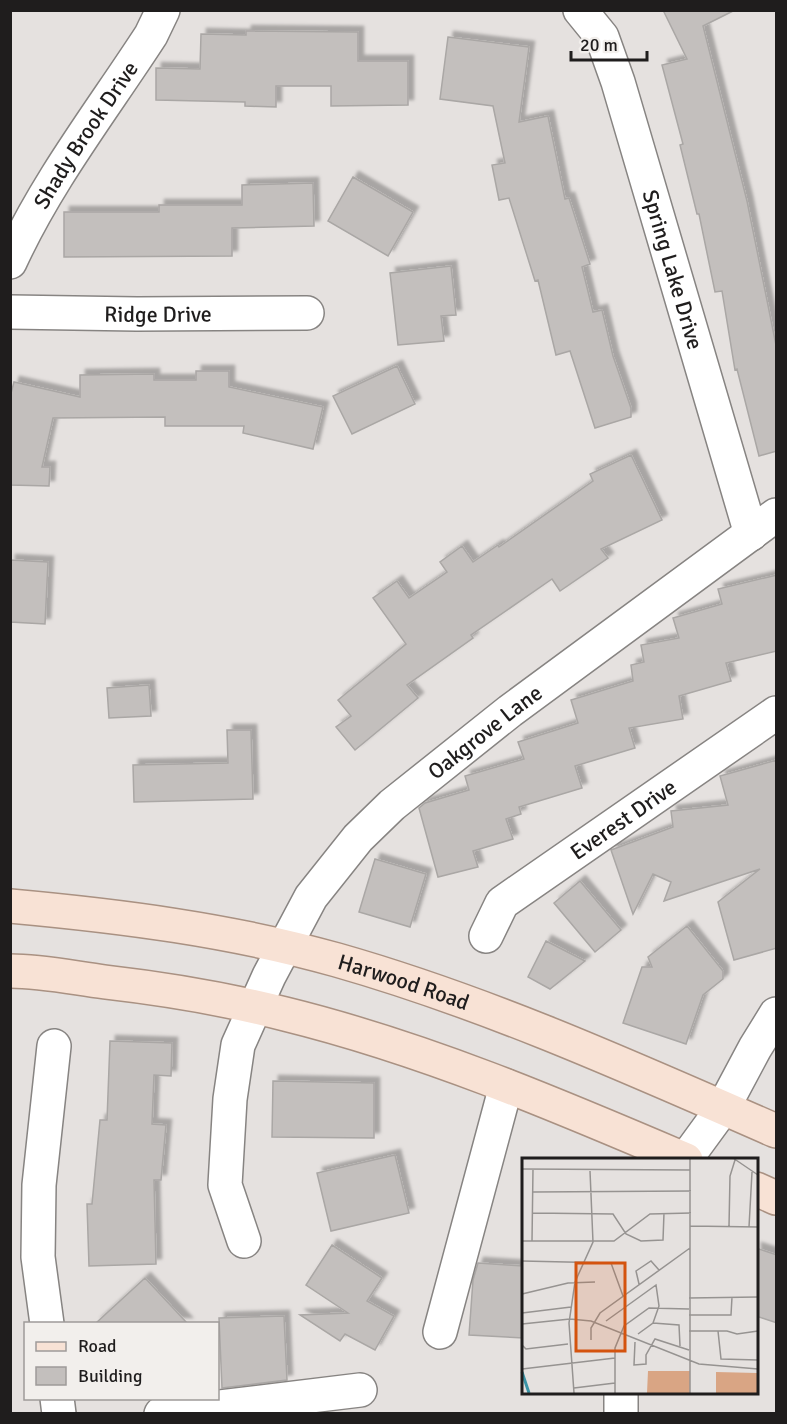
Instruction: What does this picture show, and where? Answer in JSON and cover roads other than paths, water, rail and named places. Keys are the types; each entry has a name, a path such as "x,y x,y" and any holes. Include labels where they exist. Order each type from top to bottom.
{"main road":[{"name":"Harwood Road","path":"10,906 86,913 235,937 284,947 387,975 587,1048 777,1131"},
{"path":"10,971 148,987 256,1007 371,1038 560,1106 681,1158"},
{"path":"757,1189 777,1198"}],"street":[{"name":"Shady Brook Drive","path":"10,262 55,181 151,35 163,10"},
{"name":"Spring Lake Drive","path":"580,10 602,37 618,82 751,534"},
{"name":"Ridge Drive","path":"10,312 307,313"},
{"name":"Oakgrove Lane","path":"244,1241 225,1185 230,1099 238,1045 284,947 311,897 358,838 392,805 510,711 777,515"},
{"name":"Everest Drive","path":"486,936 502,903 777,713"},
{"path":"687,1158 723,1108 755,1048 777,1014"},
{"path":"47,1322 38,1257 39,1185 54,1046"},
{"path":"440,1332 506,1086"},
{"path":"161,1413 360,1390"},
{"path":"621,1394 621,1413"}]}
